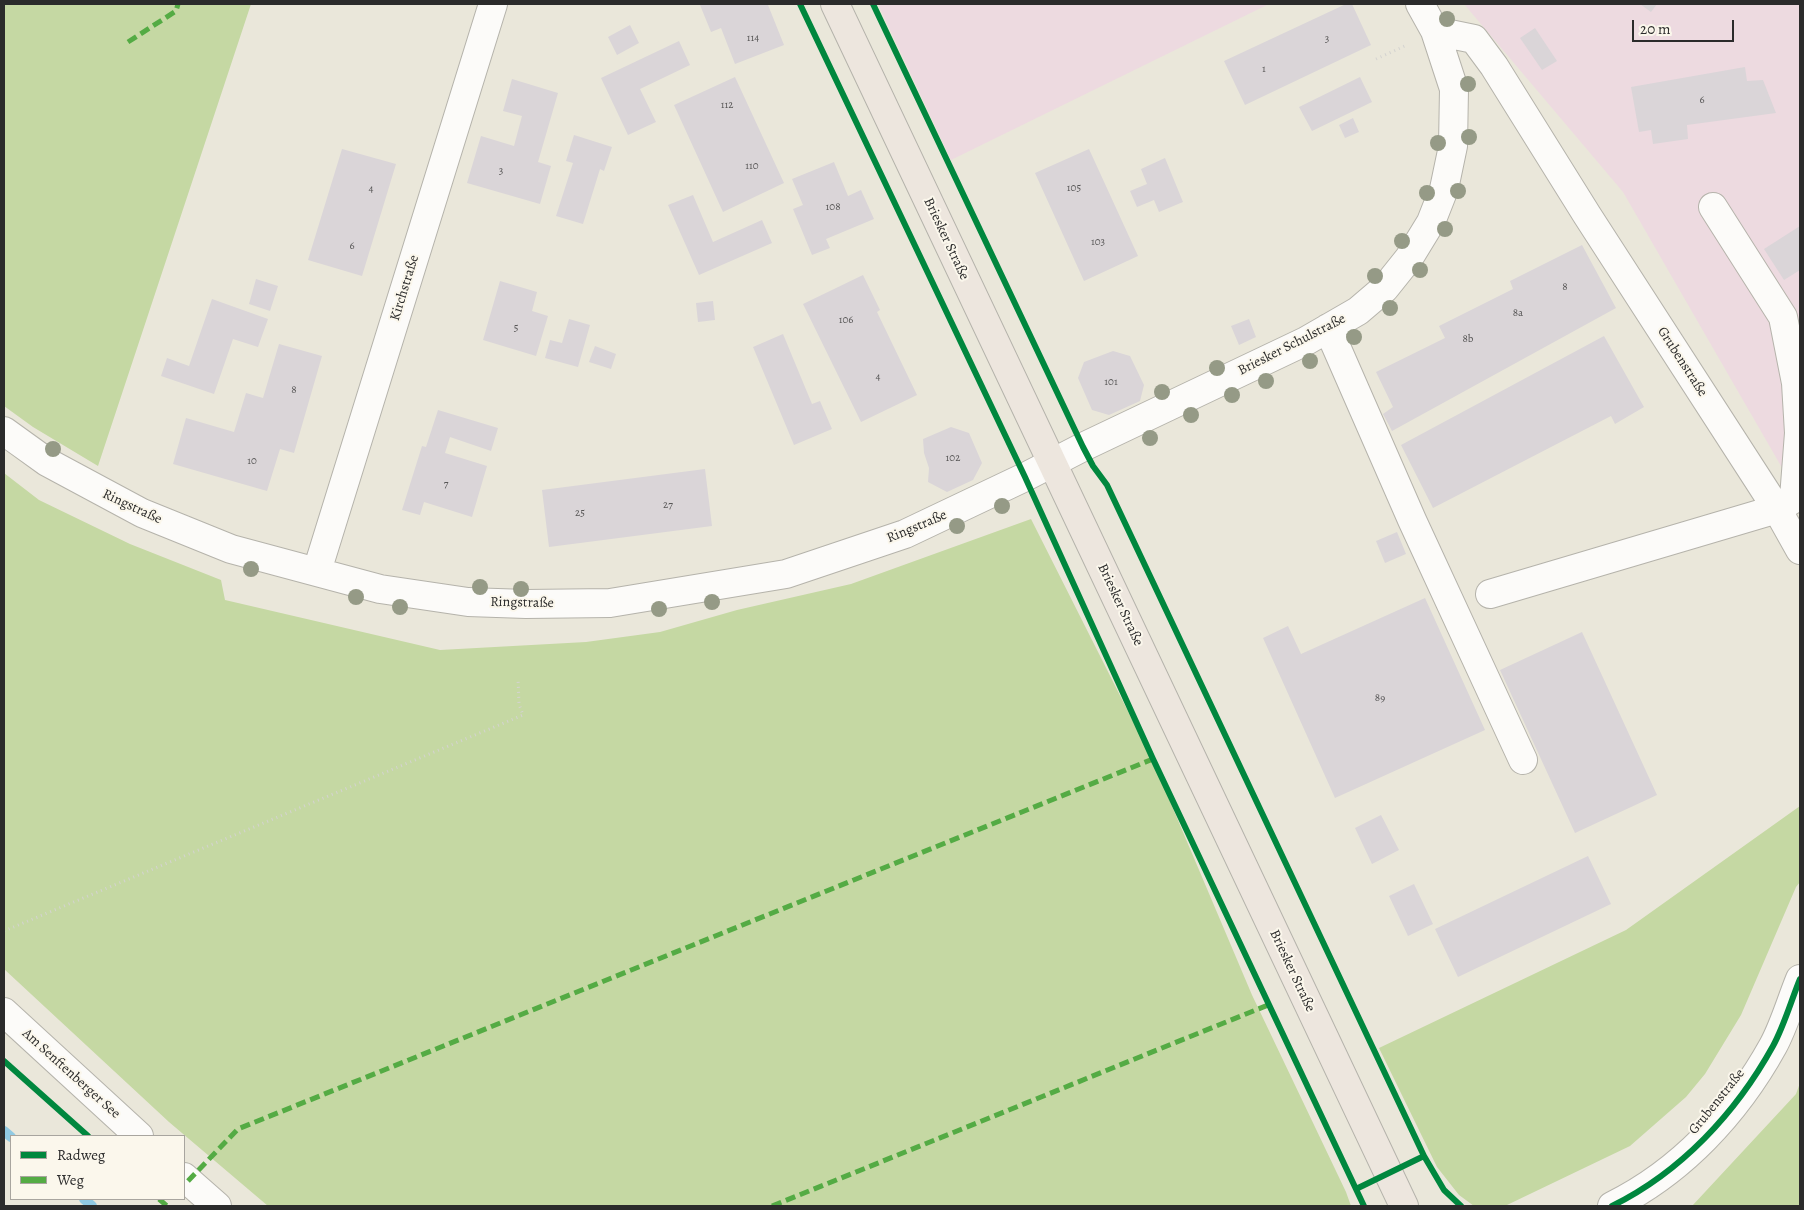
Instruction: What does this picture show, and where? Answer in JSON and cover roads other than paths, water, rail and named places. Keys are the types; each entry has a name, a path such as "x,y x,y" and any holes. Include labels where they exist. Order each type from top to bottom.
{"main road":[{"name":"Briesker Straße","path":"835,4 1404,1206"}],"street":[{"name":"Kirchstraße","path":"317,571 493,4"},
{"name":"Briesker Schulstraße","path":"1052,462 1306,341 1358,311 1385,288 1409,258 1431,222 1444,189 1453,146 1454,89 1435,31 1420,4"},
{"name":"Grubenstraße","path":"1435,31 1474,39 1494,66 1588,215 1791,501 1800,550"},
{"path":"1490,594 1791,501 1799,433 1796,383 1783,317 1713,207"},
{"path":"1328,328 1412,520 1524,760"},
{"name":"Ringstraße","path":"4,431 47,462 142,513 231,549 317,571 380,590 468,602 526,604 610,603 786,574 906,534 1025,477 1052,462"},
{"name":"Grubenstraße","path":"1612,1206 1630,1197 1684,1159 1715,1128 1742,1095 1774,1045 1800,979"},
{"name":"Am Senftenberger See","path":"4,1012 138,1135"},
{"path":"185,1178 217,1206"}],"waterway":[{"path":"4,1131 10,1136"},
{"path":"85,1200 92,1206"}]}
